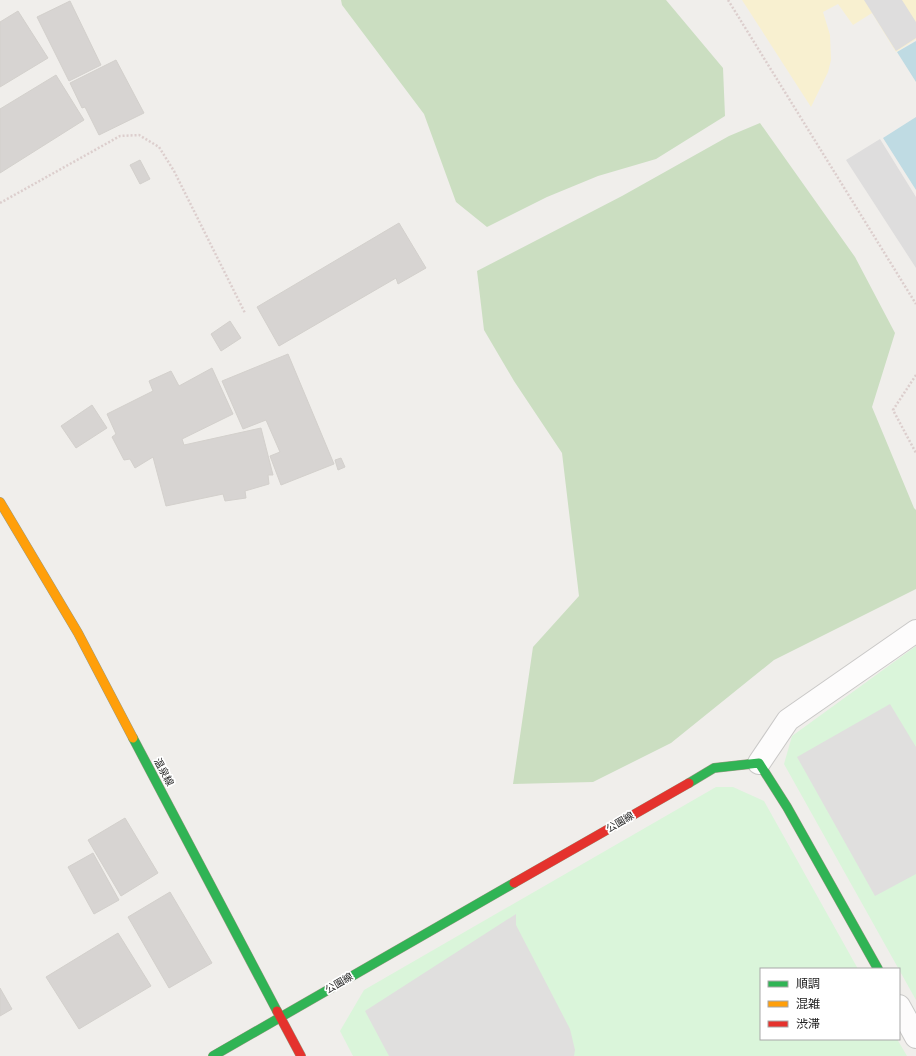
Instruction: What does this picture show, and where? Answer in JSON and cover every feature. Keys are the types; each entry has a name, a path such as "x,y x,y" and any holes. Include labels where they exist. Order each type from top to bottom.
{"street":[{"name":"温泉線","path":"0,502 78,633 301,1056"},
{"path":"877,968 788,807 759,763 788,720 916,631"},
{"name":"公園線","path":"213,1056 714,768 759,763"},
{"path":"900,1008 916,1037"}],"path":[{"path":"728,0 916,304"},
{"path":"0,203 120,136 139,135 159,147 174,171 245,313"},
{"path":"916,375 893,410 916,453"}],"green space":[{"path":"341,0 666,0 723,68 725,116 656,159 598,176 547,197 487,227 456,202 424,114 342,5"},
{"path":"760,123 855,257 895,333 872,407 916,510 916,589 774,660 671,743 593,782 513,784 533,647 579,596 562,453 514,381 484,330 477,271 622,196 729,136"},
{"path":"916,646 916,1000 900,971 900,968 898,968 784,764 792,736"},
{"path":"716,787 733,787 764,801 857,968 760,968 760,1040 898,1040 907,1056 353,1056 340,1031 364,990"}],"sand":[{"path":"742,0 916,0 916,39 896,52 872,13 853,25 838,4 823,12 830,35 831,60 828,72 811,107"}],"shaded area":[{"path":"890,704 916,747 916,874 875,896 797,757"},
{"path":"516,914 516,925 570,1029 575,1050 574,1056 389,1056 365,1011"}],"water":[{"path":"916,41 916,82 897,52"},
{"path":"916,117 916,190 883,138"}],"pier":[{"path":"864,0 902,0 916,22 916,38 896,51"},
{"path":"880,139 916,197 916,268 846,160"}],"building":[{"path":"70,1 101,65 69,81 37,17"},
{"path":"18,11 48,58 0,87 0,22"},
{"path":"116,60 144,113 99,135 85,107 82,108 70,83"},
{"path":"56,75 84,120 0,173 0,109"},
{"path":"140,160 150,179 140,184 130,165"},
{"path":"399,223 426,268 398,284 396,278 279,346 257,307"},
{"path":"230,321 241,338 221,351 211,334"},
{"path":"288,354 334,464 281,485 270,456 280,452 266,420 243,429 222,381"},
{"path":"212,368 233,414 182,439 184,445 261,428 273,475 268,475 269,484 245,491 246,498 225,501 223,494 166,506 153,457 135,468 130,459 124,460 112,437 116,434 107,414 153,391 149,381 171,371 179,386"},
{"path":"92,405 107,428 76,448 61,426"},
{"path":"341,458 345,467 338,470 335,460"},
{"path":"125,818 158,873 121,896 88,840"},
{"path":"93,853 119,900 94,914 68,867"},
{"path":"170,892 212,963 169,988 128,917"},
{"path":"118,933 151,986 79,1029 46,977"},
{"path":"0,988 12,1009 0,1016"}],"traffic: fast":[{"path":"133,738 277,1011"},
{"path":"689,783 714,768 759,763 787,807 877,968"},
{"path":"213,1056 514,883"}],"traffic: slow":[{"path":"0,502 78,633 133,738"}],"traffic: jam":[{"path":"514,883 689,783"},
{"path":"277,1011 301,1056"}]}
